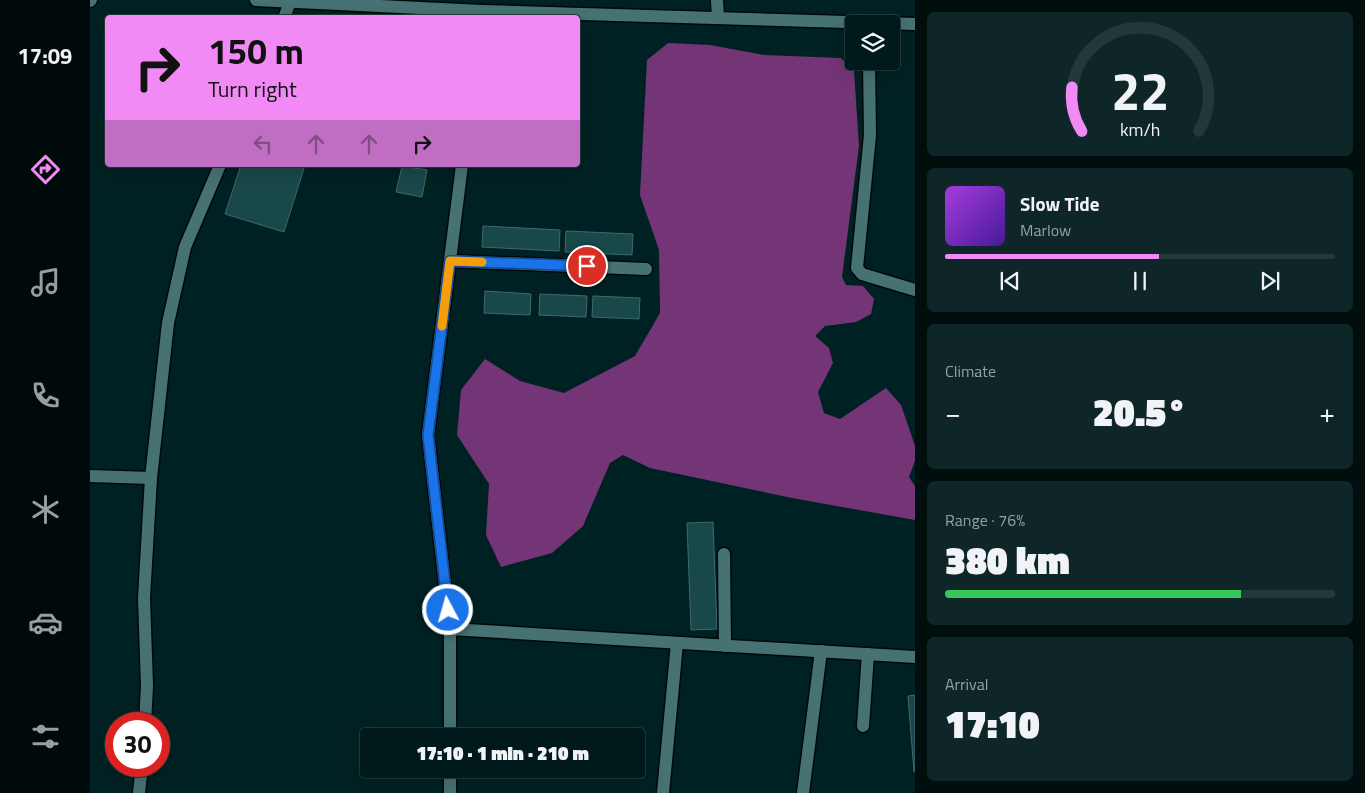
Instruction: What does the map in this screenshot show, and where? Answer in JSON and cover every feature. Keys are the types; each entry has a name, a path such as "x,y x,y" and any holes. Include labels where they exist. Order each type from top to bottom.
{"street":[{"path":"256,0 482,14 541,15"},
{"path":"718,0 718,18"},
{"path":"285,15 290,2"},
{"path":"580,16 845,22"},
{"path":"900,24 915,24"},
{"path":"870,70 870,135 857,268 862,274 915,290"},
{"path":"146,712 147,686 144,598 151,478 168,323 185,247 219,167"},
{"path":"450,728 450,629 428,435 462,167"},
{"path":"450,261 646,269"},
{"path":"90,476 151,478"},
{"path":"724,554 725,646"},
{"path":"450,629 915,657"},
{"path":"662,793 677,643"},
{"path":"803,792 821,651"},
{"path":"863,726 868,654"},
{"path":"139,793 141,777"},
{"path":"450,778 450,793"}],"shaded area":[{"path":"668,43 710,45 764,55 841,58 845,62 845,70 854,71 859,146 842,277 846,285 863,286 874,299 871,314 856,322 825,326 815,336 829,348 833,363 818,392 824,413 840,419 886,388 901,405 915,446 915,461 909,477 915,486 915,520 792,498 650,468 623,455 610,463 583,526 552,553 501,567 486,535 489,484 457,435 461,390 485,359 520,381 564,393 635,356 660,313 659,250 640,195 647,60"}],"building":[{"path":"240,167 304,167 284,232 225,214"},
{"path":"402,167 427,170 422,197 396,192"},
{"path":"483,226 560,230 559,251 482,247"},
{"path":"566,231 633,234 632,255 565,252"},
{"path":"485,291 531,294 530,315 484,313"},
{"path":"540,294 587,296 586,317 539,315"},
{"path":"593,296 640,298 639,319 592,317"},
{"path":"713,522 717,629 691,630 687,523"},
{"path":"915,695 915,772 914,772 908,696"}],"slow traffic":[{"path":"442,326 450,261 482,262"}],"route":[{"path":"448,610 428,435 450,261 587,266"}]}
